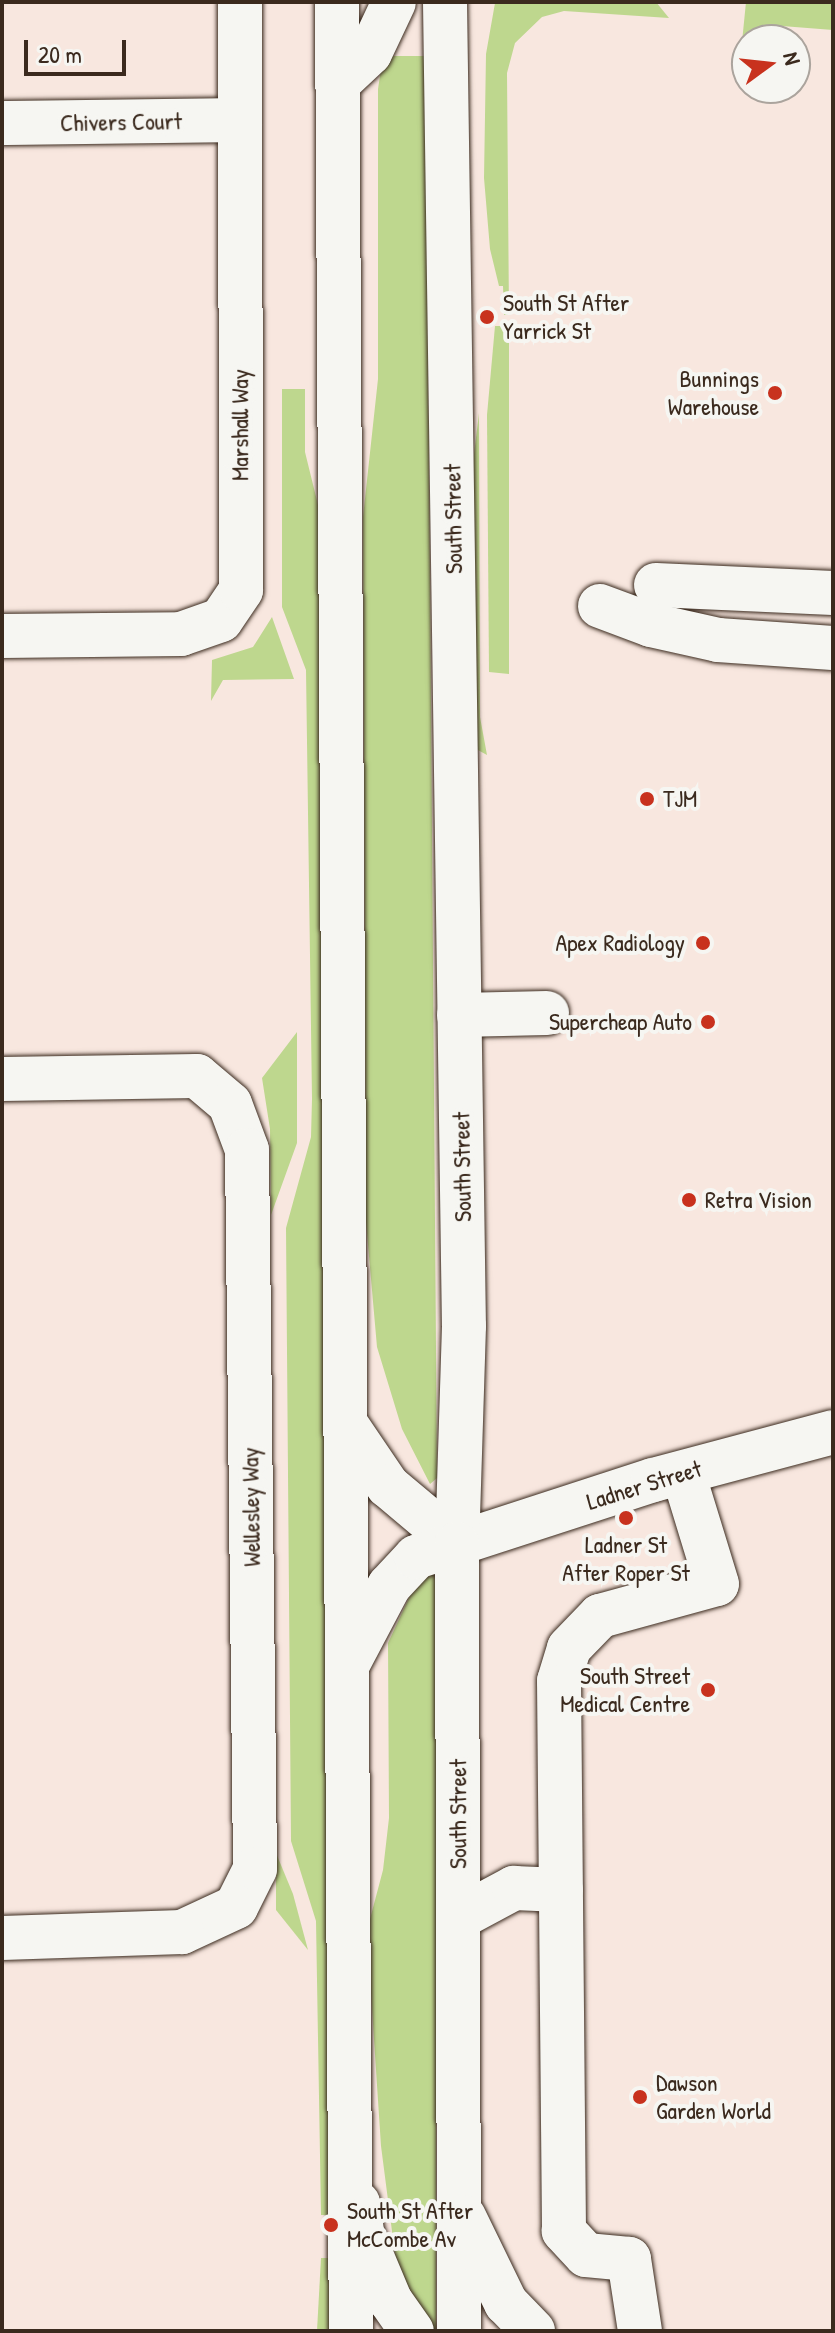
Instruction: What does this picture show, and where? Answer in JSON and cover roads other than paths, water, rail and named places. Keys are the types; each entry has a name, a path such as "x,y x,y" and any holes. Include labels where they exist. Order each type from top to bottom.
{"main road":[{"name":"Marshall Way","path":"2,636 181,634 221,620 241,590 240,2"},
{"path":"337,2 348,1427 351,2331"},
{"path":"337,84 370,53 394,2"},
{"name":"South Street","path":"445,2 464,1326 457,1544 456,2200 459,2331"},
{"name":"Chivers Court","path":"2,123 240,120"},
{"path":"656,585 833,593"},
{"path":"600,606 651,625 718,640 833,648"},
{"path":"459,1015 547,1013"},
{"name":"Wellesley Way","path":"2,1079 197,1076 230,1104 247,1150 255,1869 236,1907 182,1932 2,1938"},
{"path":"348,1427 388,1486 457,1544"},
{"name":"Ladner Street","path":"349,1662 389,1586 416,1557 683,1473 833,1432"},
{"path":"640,2331 629,2259 586,2255 564,2231 559,1681 569,1648 600,1616 717,1584 683,1473"},
{"path":"458,1918 514,1888 561,1890"},
{"path":"351,2135 362,2233 390,2300 412,2331"},
{"path":"456,2200 506,2303 533,2331"}],"place":[{"name":"South St After Yarrick St","path":"487,317"},
{"name":"Bunnings Warehouse","path":"775,393"},
{"name":"TJM","path":"647,799"},
{"name":"Apex Radiology","path":"703,943"},
{"name":"Supercheap Auto","path":"708,1022"},
{"name":"Retra Vision","path":"689,1200"},
{"name":"Ladner St After Roper St","path":"626,1518"},
{"name":"South Street Medical Centre","path":"708,1690"},
{"name":"Dawson Garden World","path":"640,2097"},
{"name":"South St After McCombe Av","path":"331,2225"}]}
